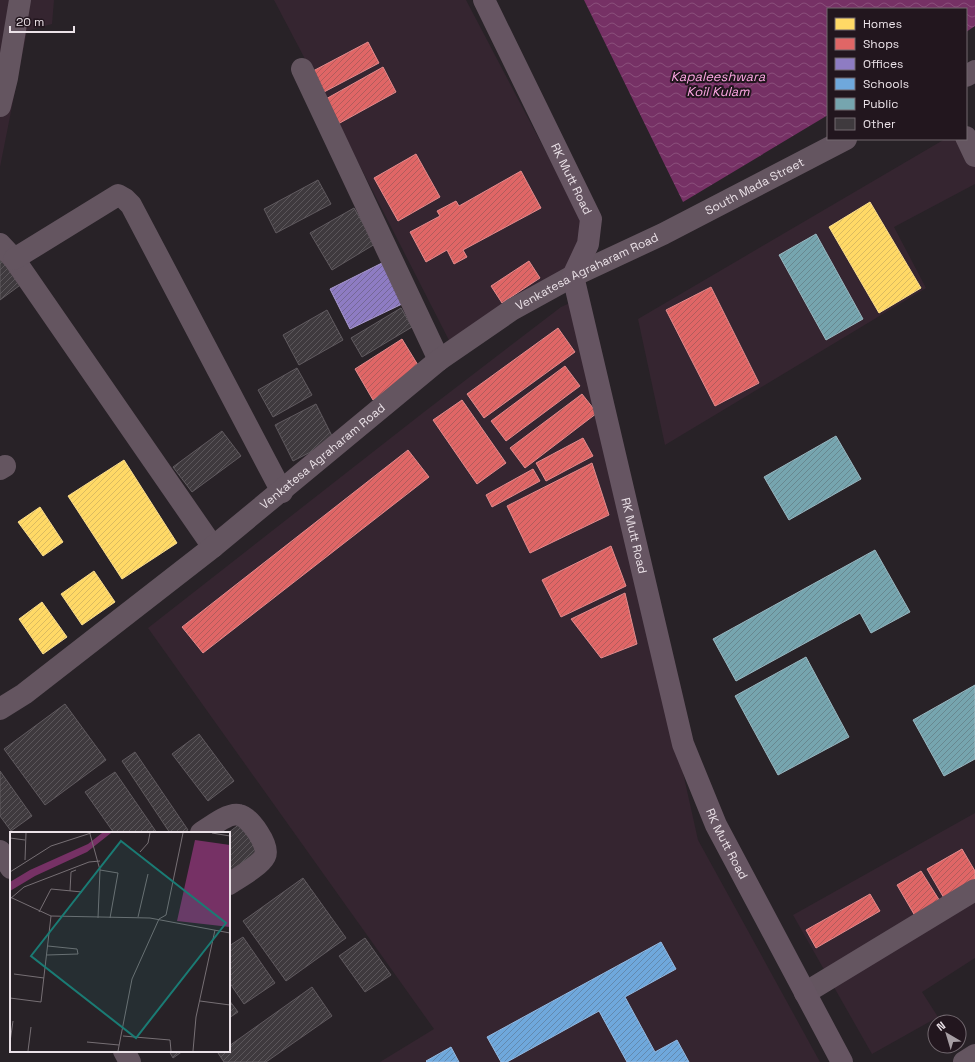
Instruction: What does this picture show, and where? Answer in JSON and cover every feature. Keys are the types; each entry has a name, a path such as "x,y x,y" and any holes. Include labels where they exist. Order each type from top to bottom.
{"main road":[{"name":"RK Mutt Road","path":"484,0 591,219 588,244 573,276 682,744 716,825 842,1062"}],"street":[{"path":"0,106 7,78 20,0"},
{"path":"302,69 439,360"},
{"path":"967,139 975,156"},
{"name":"South Mada Street","path":"663,234 844,140"},
{"path":"214,547 7,252 118,195 125,199 131,205 282,492"},
{"name":"Venkatesa Agraharam Road","path":"0,708 24,694 214,547 439,360 513,308 573,276 663,234"},
{"path":"203,832 232,815 240,815 249,821 264,842 266,850 265,857 258,864 230,883"},
{"path":"0,851 10,866"},
{"path":"804,993 975,890"},
{"path":"125,1052 130,1062"},
{"path":"964,1062 975,1054"}],"shaded area":[{"path":"0,0 54,0 52,24 27,31 0,167"},
{"path":"274,0 466,0 579,215 585,241 580,269 455,352"},
{"path":"943,140 967,140 975,155 975,184 894,227 926,288 665,445 638,319"},
{"path":"574,301 589,350 698,840 820,1062 380,1062 434,1029 148,628 424,412 561,307"},
{"path":"975,813 975,958 922,992 936,1014 927,1014 927,1023 872,1054 793,915"}],"water":[{"name":"Kapaleeshwara Koil Kulam","path":"584,0 975,0 975,26 967,31 967,8 827,8 827,116 683,202"}],"building: Homes":[{"path":"870,202 921,288 879,313 829,227"},
{"path":"124,460 177,543 122,579 68,496"},
{"path":"40,507 63,542 43,556 18,522"},
{"path":"94,571 115,602 82,625 61,594"},
{"path":"42,602 67,637 43,654 19,619"}],"building: Shops":[{"path":"368,42 379,63 324,92 313,71"},
{"path":"383,67 396,92 338,124 324,100"},
{"path":"416,154 440,197 398,221 374,178"},
{"path":"521,171 541,208 463,250 467,257 454,264 447,250 426,262 410,232 440,216 437,211 456,201 459,206"},
{"path":"529,261 540,278 502,303 491,286"},
{"path":"711,287 759,383 715,406 666,310"},
{"path":"558,328 575,352 484,418 467,394"},
{"path":"402,339 421,370 373,400 355,369"},
{"path":"565,366 580,386 506,441 491,421"},
{"path":"582,394 597,413 525,468 510,448"},
{"path":"462,400 506,463 477,484 433,420"},
{"path":"583,438 593,456 546,481 536,463"},
{"path":"408,450 429,477 203,653 182,627"},
{"path":"592,463 609,515 530,553 507,506"},
{"path":"533,469 540,481 492,507 486,495"},
{"path":"611,546 626,586 561,617 542,580"},
{"path":"625,593 637,644 601,658 571,619"},
{"path":"962,849 975,871 975,890 948,905 927,869"},
{"path":"921,871 943,906 918,921 897,885"},
{"path":"870,894 880,911 816,948 806,930"}],"building: Offices":[{"path":"382,263 402,304 350,329 330,289"}],"building: Schools":[{"path":"661,942 676,969 625,997 655,1052 677,1040 689,1062 627,1062 599,1011 507,1062 501,1062 487,1037"},
{"path":"451,1047 459,1062 426,1061"}],"building: Public":[{"path":"816,234 863,319 826,340 779,255"},
{"path":"836,436 861,479 789,520 764,477"},
{"path":"875,550 910,612 871,633 860,613 736,681 713,639"},
{"path":"806,657 849,737 778,775 735,696"},
{"path":"975,685 975,759 944,776 913,720"}],"building: Other":[{"path":"318,180 331,204 276,233 264,209"},
{"path":"354,208 375,244 332,270 310,233"},
{"path":"0,250 23,283 0,300"},
{"path":"401,308 412,327 362,357 351,338"},
{"path":"327,310 343,340 299,365 283,335"},
{"path":"297,368 312,395 273,417 258,390"},
{"path":"316,404 334,440 293,461 275,425"},
{"path":"222,431 241,456 192,492 173,467"},
{"path":"65,704 106,760 45,805 4,749"},
{"path":"199,734 234,781 208,801 172,754"},
{"path":"135,752 188,830 185,832 169,832 122,761"},
{"path":"0,771 32,816 11,831 0,816"},
{"path":"115,772 156,832 113,832 85,792"},
{"path":"241,823 261,849 230,871 230,832"},
{"path":"303,878 346,938 286,981 243,921"},
{"path":"243,937 275,983 244,1004 230,983 230,945"},
{"path":"365,938 391,975 365,992 339,956"},
{"path":"312,987 332,1016 266,1062 224,1062 218,1053 230,1052 230,1045"},
{"path":"230,1001 238,1012 230,1017"},
{"path":"170,1052 182,1052 173,1058"}]}
